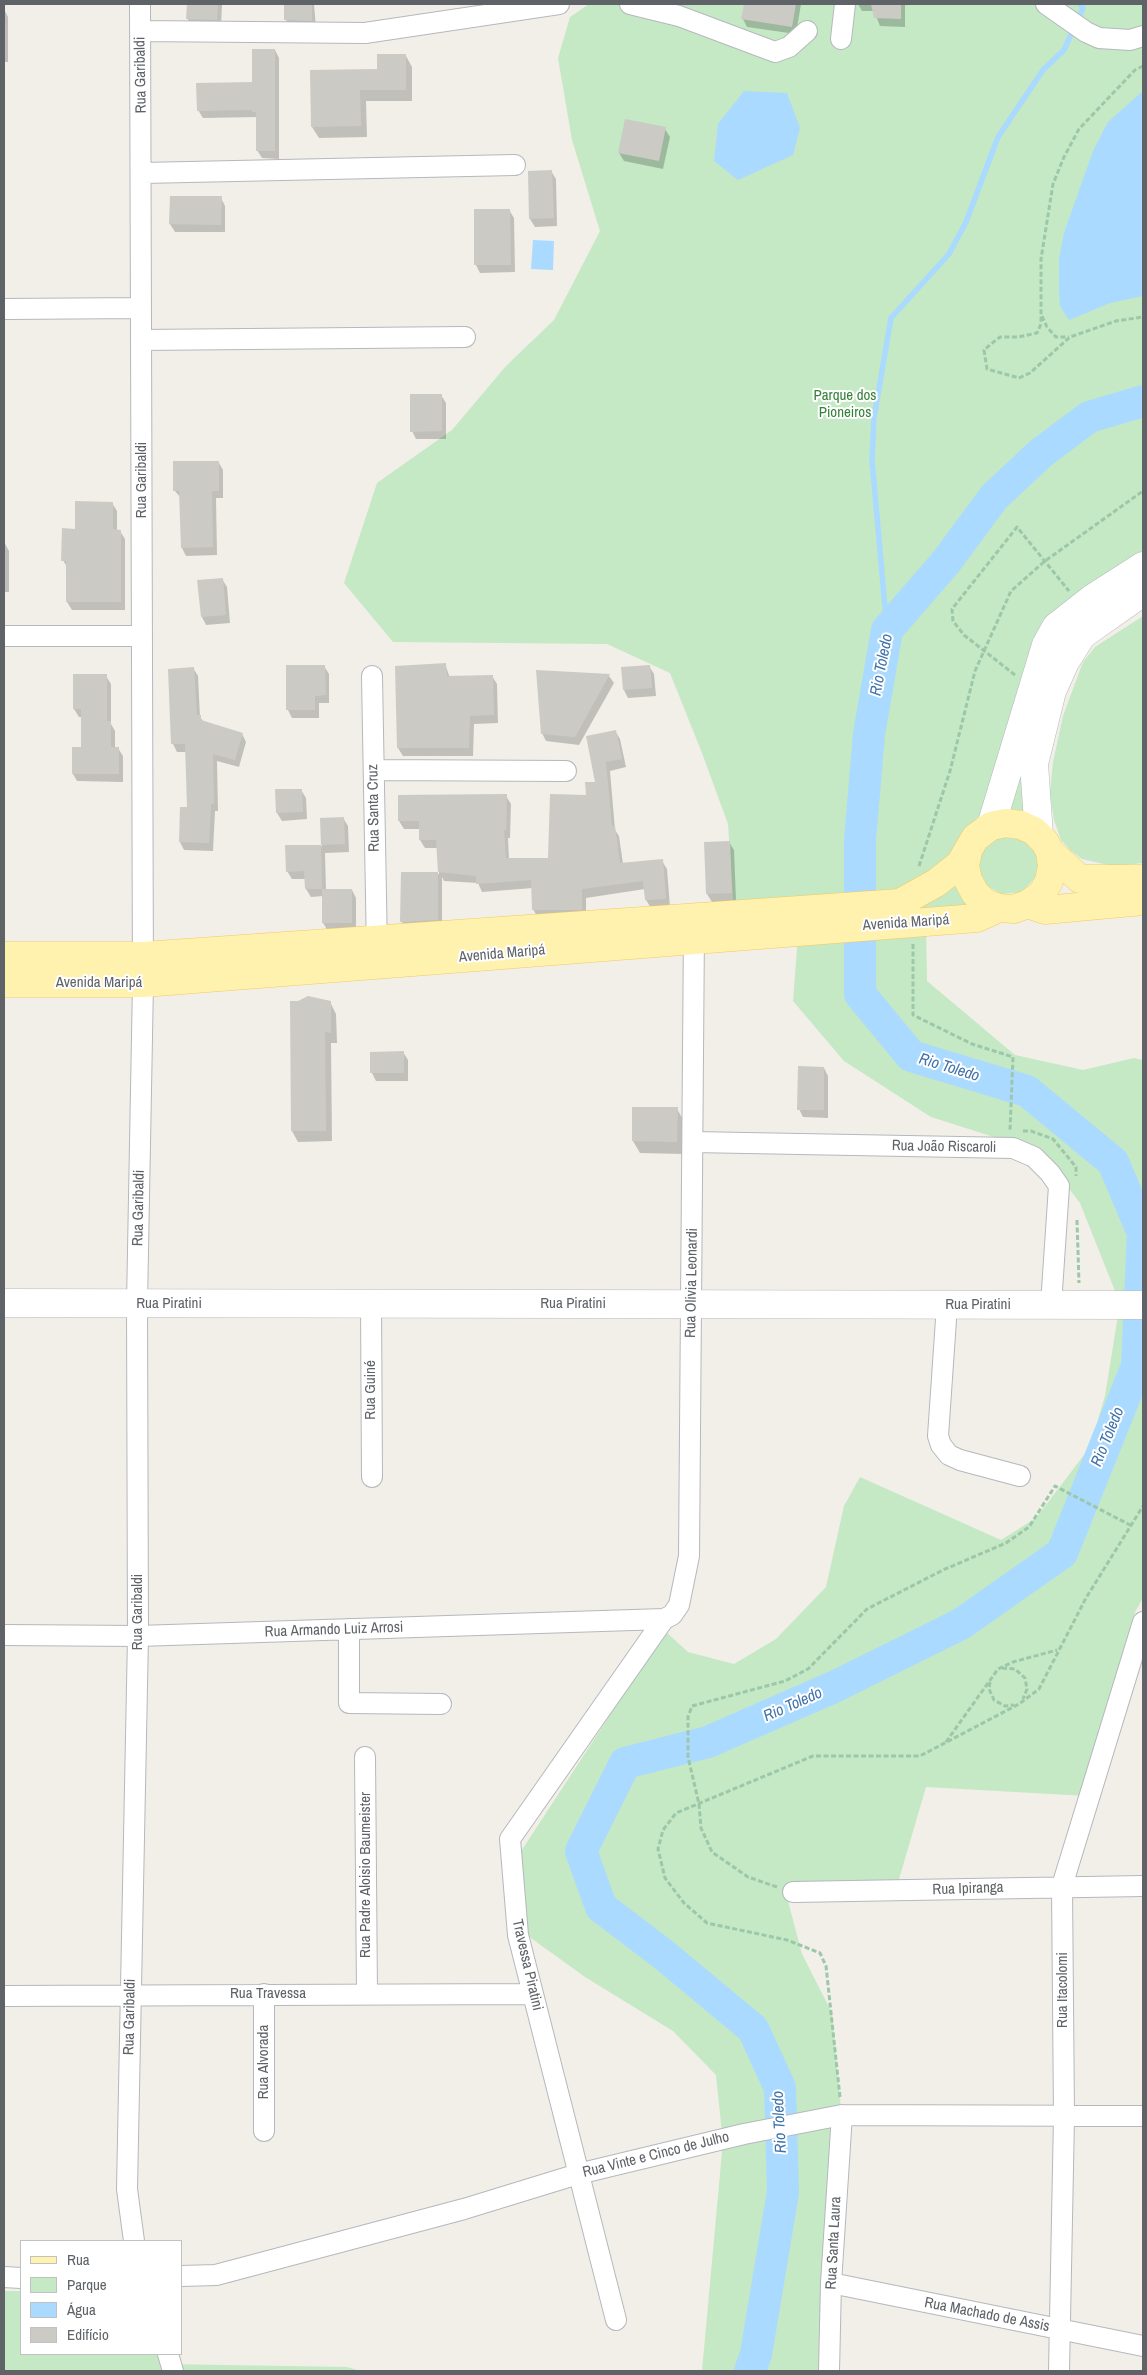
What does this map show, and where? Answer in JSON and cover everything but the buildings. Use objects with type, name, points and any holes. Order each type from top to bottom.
[{"type":"main road","points":[[1044,844],[1052,866],[1049,881],[1042,894],[1028,904],[1014,909],[999,908],[980,898],[968,880],[965,866],[968,851],[976,838],[991,826],[1006,823],[1021,824],[1044,844],[1080,879],[1143,879]]},
{"type":"main road","name":"Avenida Maripá","points":[[906,911],[960,864],[968,851]]},
{"type":"main road","points":[[1028,904],[1045,910],[1143,901]]},
{"type":"main road","name":"Avenida Maripá","points":[[4,956],[377,952],[694,929],[906,911],[977,918],[999,908]]},
{"type":"main road","name":"Avenida Maripá","points":[[4,983],[143,983],[377,952]]},
{"type":"street","name":"Rua Garibaldi","points":[[134,2240],[127,2189],[138,1636],[137,1304],[143,983],[140,4]]},
{"type":"street","points":[[140,31],[365,33],[559,4]]},
{"type":"street","points":[[630,4],[679,16],[775,52],[789,47],[807,31]]},
{"type":"street","points":[[841,39],[845,4]]},
{"type":"street","points":[[1046,4],[1086,32],[1099,38],[1112,40],[1143,36]]},
{"type":"street","points":[[142,173],[515,165]]},
{"type":"street","points":[[4,310],[141,308]]},
{"type":"street","points":[[141,340],[465,337]]},
{"type":"street","points":[[991,826],[1046,645],[1056,627],[1143,566]]},
{"type":"street","points":[[1044,844],[1034,764],[1052,691],[1065,662],[1082,635],[1143,592]]},
{"type":"street","points":[[4,636],[142,636]]},
{"type":"street","name":"Rua Santa Cruz","points":[[372,676],[377,952]]},
{"type":"street","points":[[374,770],[566,771]]},
{"type":"street","name":"Rua Olivia Leonardi","points":[[664,1619],[672,1615],[679,1605],[689,1556],[694,929]]},
{"type":"street","name":"Rua João Riscaroli","points":[[693,1142],[1013,1148],[1034,1157],[1050,1173],[1059,1186],[1052,1290],[1054,1305]]},
{"type":"street","name":"Rua Guiné","points":[[371,1303],[372,1477]]},
{"type":"street","name":"Rua Piratini","points":[[4,1304],[1143,1305]]},
{"type":"street","points":[[947,1305],[938,1436],[941,1446],[949,1455],[960,1460],[1020,1476]]},
{"type":"street","name":"Rua Armando Luiz Arrosi","points":[[4,1634],[138,1636],[664,1619]]},
{"type":"street","name":"Travessa Piratini","points":[[616,2320],[518,1935],[510,1839],[664,1619]]},
{"type":"street","name":"Rua Itacolomi","points":[[1059,2371],[1064,2117],[1062,1886],[1143,1622]]},
{"type":"street","points":[[348,1629],[348,1703],[441,1704]]},
{"type":"street","name":"Rua Padre Aloisio Baumeister","points":[[365,1757],[367,1994]]},
{"type":"street","name":"Rua Ipiranga","points":[[793,1892],[1143,1886]]},
{"type":"street","name":"Rua Alvorada","points":[[264,1994],[264,2131]]},
{"type":"street","name":"Rua Travessa","points":[[4,1996],[533,1994]]},
{"type":"street","name":"Rua Vinte e Cinco de Julho","points":[[182,2276],[216,2275],[464,2209],[578,2174],[809,2120],[842,2115],[1143,2116]]},
{"type":"street","name":"Rua Santa Laura","points":[[829,2371],[831,2283],[842,2115]]},
{"type":"street","points":[[4,2278],[20,2278]]},
{"type":"street","name":"Rua Machado de Assis","points":[[831,2283],[1143,2346]]},
{"type":"street","points":[[168,2355],[173,2371]]},
{"type":"path","points":[[1070,337],[1030,373],[1019,378],[987,369],[984,360],[984,350],[1000,337],[1018,337],[1037,333],[1042,324],[1042,259],[1053,184],[1064,157],[1079,129],[1135,70],[1143,66]]},
{"type":"path","points":[[1042,315],[1047,327],[1056,337],[1070,337],[1116,321],[1143,317]]},
{"type":"path","points":[[1009,1130],[1013,1057],[972,1044],[913,1015],[906,911],[950,771],[976,671],[983,650],[1011,591],[1044,561],[1143,491]]},
{"type":"path","points":[[1032,688],[964,636],[953,621],[952,609],[1017,527],[1082,607]]},
{"type":"path","points":[[793,1892],[748,1877],[712,1852],[700,1828],[699,1804],[688,1757],[688,1717],[692,1706],[784,1681],[808,1668],[867,1609],[943,1570],[1006,1543],[1029,1527],[1055,1486],[1132,1526]]},
{"type":"path","points":[[842,2115],[826,1966],[820,1953],[787,1940],[707,1924],[684,1903],[665,1878],[658,1849],[663,1830],[676,1813],[812,1756],[920,1756],[1022,1702],[1039,1688],[1086,1598],[1143,1506]]},
{"type":"path","points":[[946,1742],[992,1677],[1002,1668],[1058,1649]]},
{"type":"path","points":[[1002,1668],[1015,1669],[1025,1678],[1027,1690],[1022,1702]]},
{"type":"path","points":[[992,1677],[989,1689],[994,1700],[1005,1706],[1018,1704]]},
{"type":"green space","name":"Parque dos Pioneiros","points":[[589,4],[1143,4],[1143,556],[987,804],[957,847],[900,903],[734,916],[728,824],[670,673],[607,644],[393,642],[344,583],[377,483],[452,430],[506,366],[554,320],[600,231],[572,140],[558,58],[570,17]]},
{"type":"green space","points":[[1143,616],[1143,863],[1113,866],[1082,859],[1061,840],[1054,820],[1050,793],[1053,762],[1063,716],[1083,662],[1095,647]]},
{"type":"green space","points":[[1022,760],[1030,818],[1008,811]]},
{"type":"green space","points":[[1019,832],[1040,856],[1037,876],[1022,892],[1002,894],[983,884],[978,875],[977,854],[989,837]]},
{"type":"green space","points":[[952,882],[980,904],[903,916]]},
{"type":"green space","points":[[926,926],[927,981],[1015,1055],[1083,1070],[1134,1058],[1143,1060],[1143,1301],[1119,1301],[1080,1203],[1064,1182],[1016,1144],[931,1117],[844,1061],[793,1001],[798,936]]},
{"type":"green space","points":[[1119,1309],[1143,1309],[1143,1598],[1135,1612],[1087,1796],[926,1787],[897,1886],[784,1886],[802,1954],[832,2013],[841,2109],[722,2133],[716,2075],[673,2031],[585,1977],[524,1933],[514,1862],[665,1631],[688,1652],[734,1664],[776,1639],[826,1587],[844,1506],[860,1477],[1001,1540],[1036,1518],[1090,1447],[1105,1396]]},
{"type":"green space","points":[[839,2121],[824,2371],[702,2371],[723,2141]]},
{"type":"green space","points":[[4,2291],[20,2291],[20,2355],[158,2355],[162,2364],[347,2367],[361,2371],[4,2371]]},
{"type":"water","points":[[744,91],[787,93],[800,128],[793,155],[738,180],[714,161],[718,124]]},
{"type":"water","points":[[1143,91],[1143,296],[1110,303],[1069,320],[1060,306],[1059,291],[1059,259],[1064,233],[1093,151],[1108,122]]},
{"type":"water","points":[[533,240],[554,241],[553,270],[531,269]]},
{"type":"waterway","points":[[887,630],[872,460],[874,418],[891,318],[949,254],[966,222],[998,137],[1043,70],[1064,50],[1083,8],[1080,4]]},
{"type":"waterway","name":"Rio Toledo","points":[[750,2371],[756,2354],[783,2192],[780,2088],[753,2029],[664,1955],[601,1907],[581,1851],[625,1763],[708,1742],[836,1686],[961,1624],[1062,1553],[1137,1366],[1143,1233],[1113,1162],[1027,1091],[911,1056],[860,994],[860,840],[869,734],[887,630],[946,562],[994,497],[1041,453],[1089,417],[1143,401]]}]
